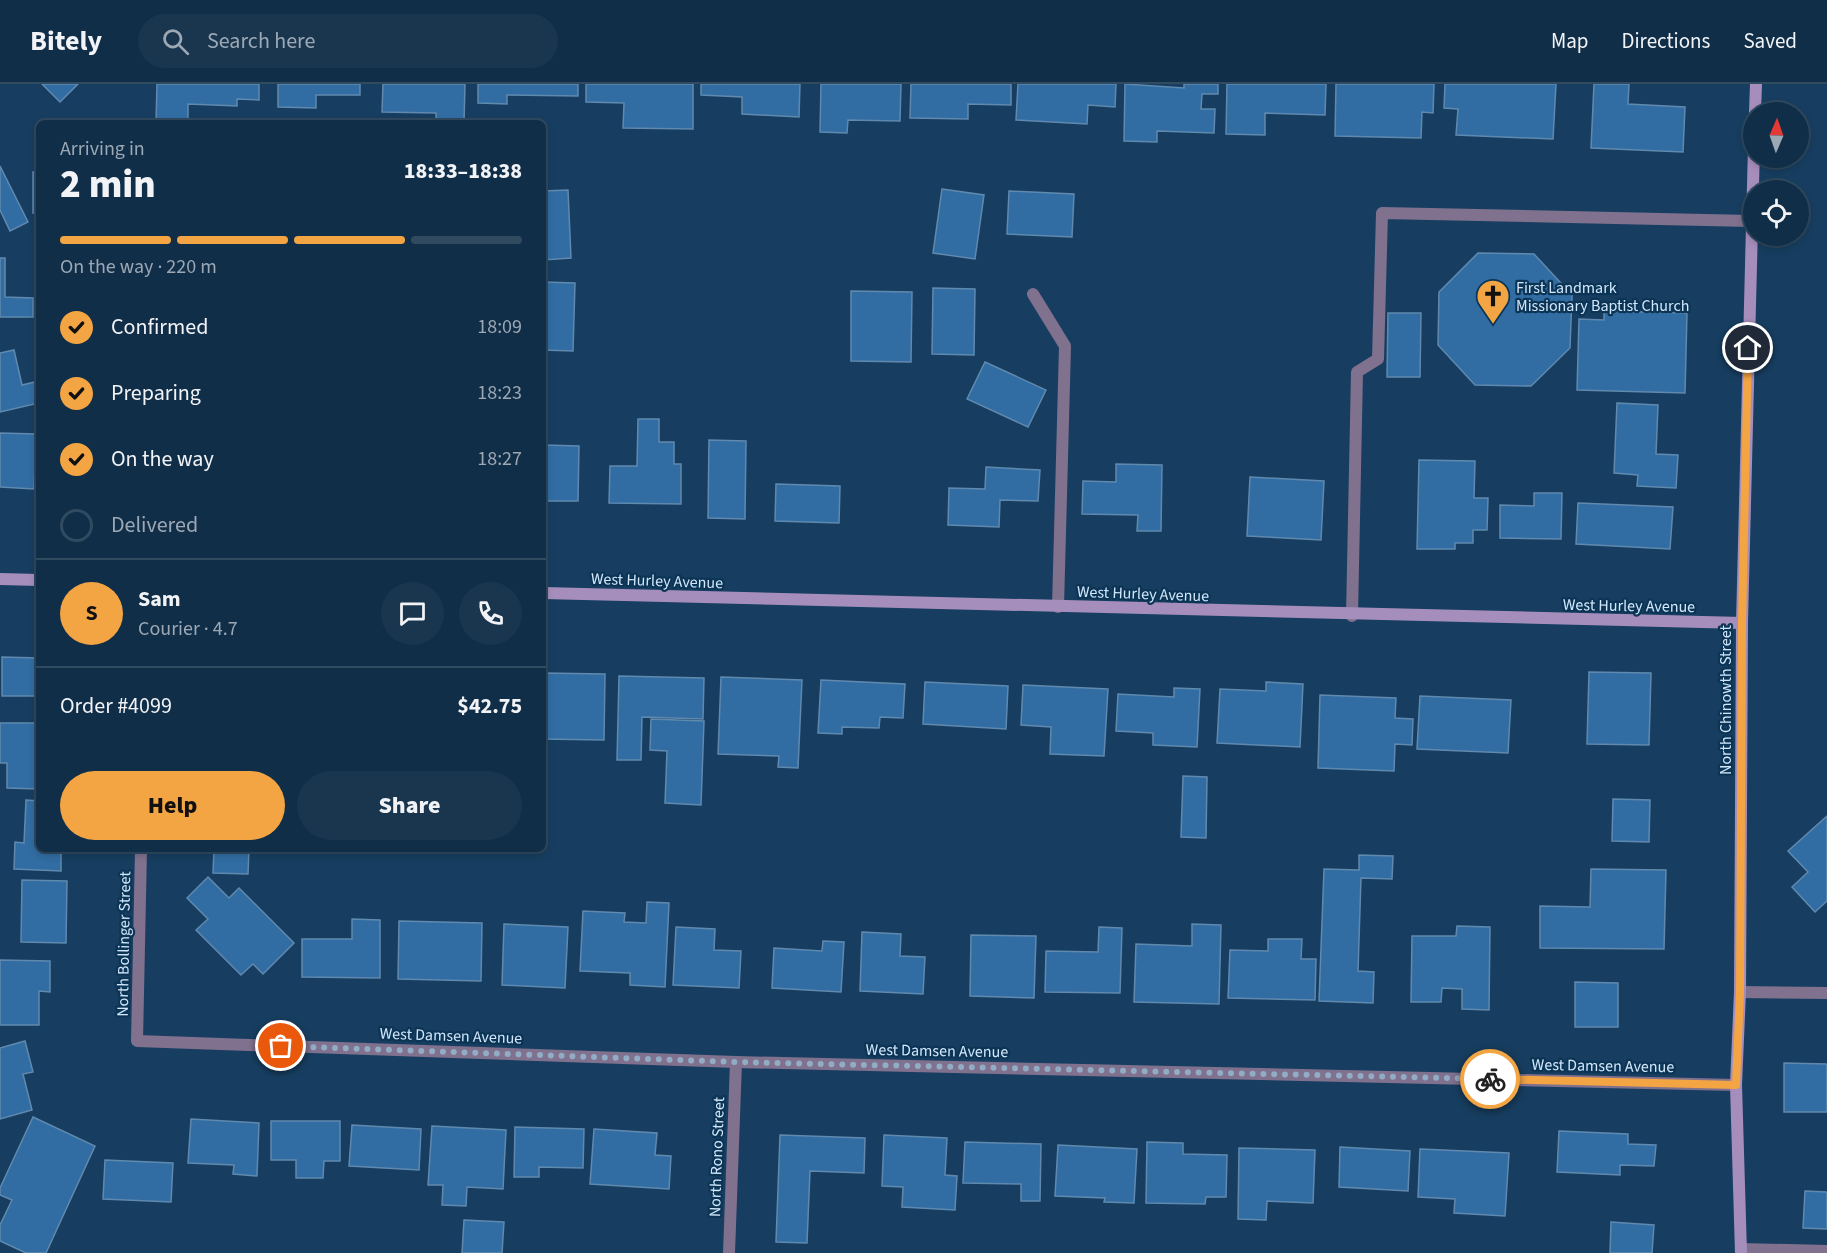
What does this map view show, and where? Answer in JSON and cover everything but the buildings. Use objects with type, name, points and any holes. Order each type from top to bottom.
[{"type":"street","points":[[1755,102],[1756,84]]},
{"type":"street","points":[[1352,616],[1357,372],[1378,359],[1382,213],[1743,221]]},
{"type":"street","name":"North Chinowth Street","points":[[1741,1251],[1736,1085],[1740,992],[1742,623],[1750,246]]},
{"type":"street","points":[[1033,294],[1065,346],[1058,607]]},
{"type":"street","points":[[0,579],[36,580]]},
{"type":"street","name":"West Hurley Avenue","points":[[546,593],[1352,616],[1742,623]]},
{"type":"street","name":"North Bollinger Street","points":[[137,1041],[141,852]]},
{"type":"street","points":[[1740,992],[1827,993]]},
{"type":"street","name":"West Damsen Avenue","points":[[137,1041],[736,1062],[1736,1085]]},
{"type":"street","name":"North Rono Street","points":[[729,1253],[736,1062]]},
{"type":"street","points":[[1741,1251],[1827,1251]]},
{"type":"way so far","points":[[281,1046],[736,1062],[1490,1079]]},
{"type":"place","name":"First Landmark Missionary Baptist Church","points":[[1493,325]]},
{"type":"route","points":[[1490,1079],[1736,1085],[1740,992],[1742,623],[1748,348]]}]
